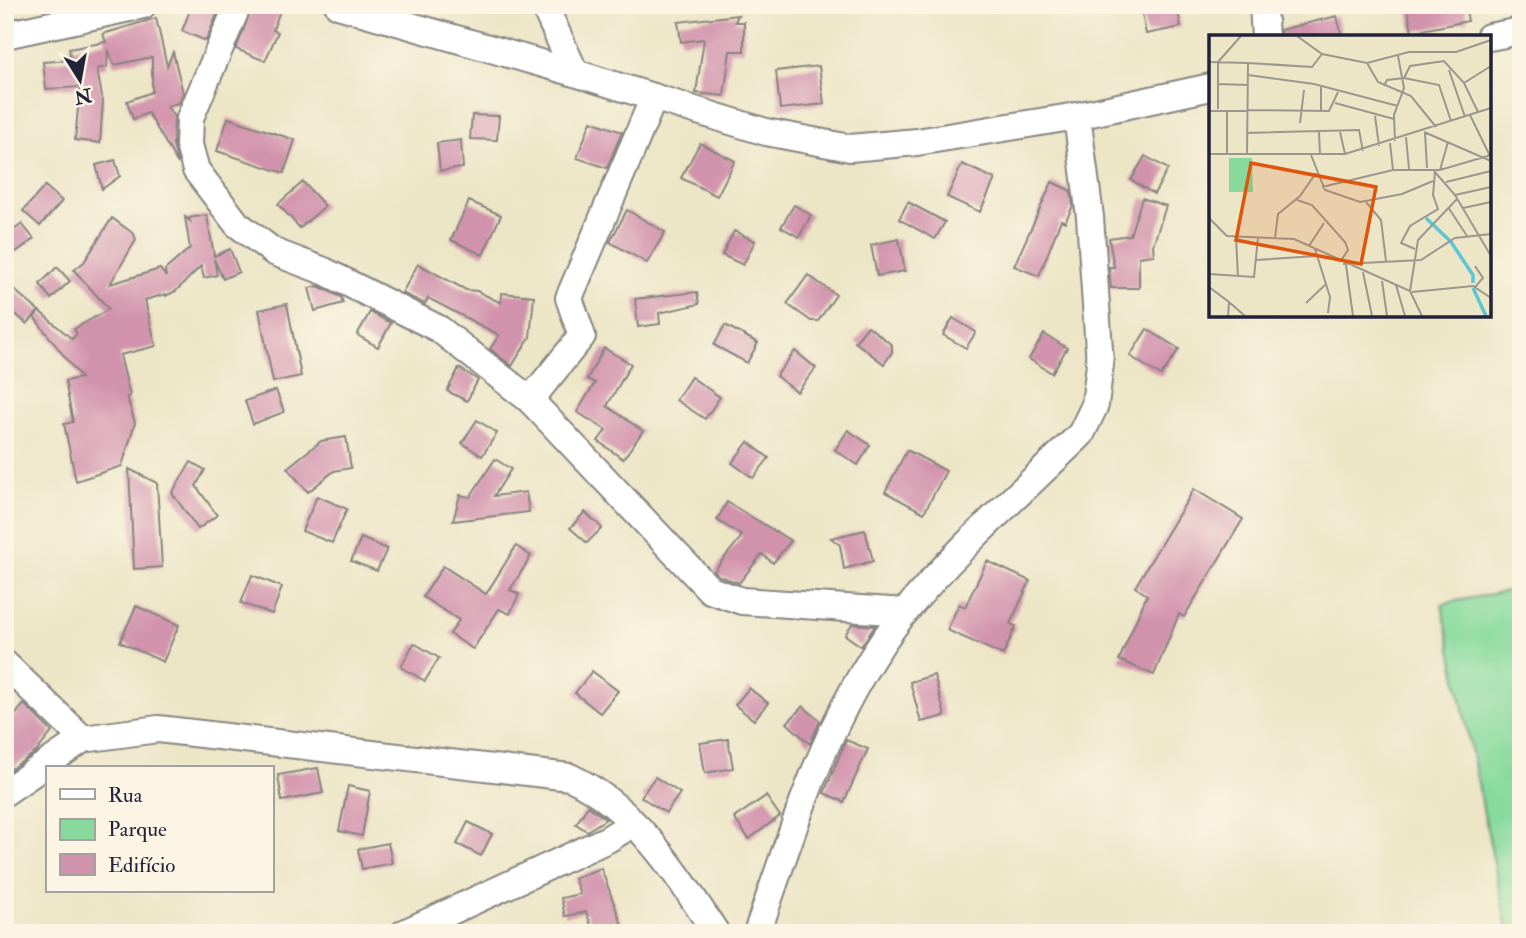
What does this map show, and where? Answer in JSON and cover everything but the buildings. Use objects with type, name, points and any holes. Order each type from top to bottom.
[{"type":"street","points":[[5,36],[143,5]]},
{"type":"street","points":[[238,5],[190,118],[189,145],[196,170],[237,224],[274,253],[324,271],[439,328],[530,400],[710,590],[742,601],[905,612]]},
{"type":"street","points":[[338,5],[575,73],[766,132],[850,148],[917,142],[1077,116],[1209,87]]},
{"type":"street","points":[[544,5],[575,73]]},
{"type":"street","points":[[1263,5],[1265,35]]},
{"type":"street","points":[[1491,37],[1521,31]]},
{"type":"street","points":[[530,400],[582,336],[569,298],[654,97]]},
{"type":"street","points":[[757,933],[824,745],[870,663],[905,612],[1081,435],[1095,405],[1100,365],[1090,217],[1077,116]]},
{"type":"street","points":[[5,664],[83,738]]},
{"type":"street","points":[[5,792],[83,738],[158,729],[570,776],[592,787],[665,855],[716,933]]},
{"type":"street","points":[[404,933],[608,839],[632,824]]},
{"type":"green space","points":[[1521,588],[1521,933],[1508,933],[1442,604]]}]
